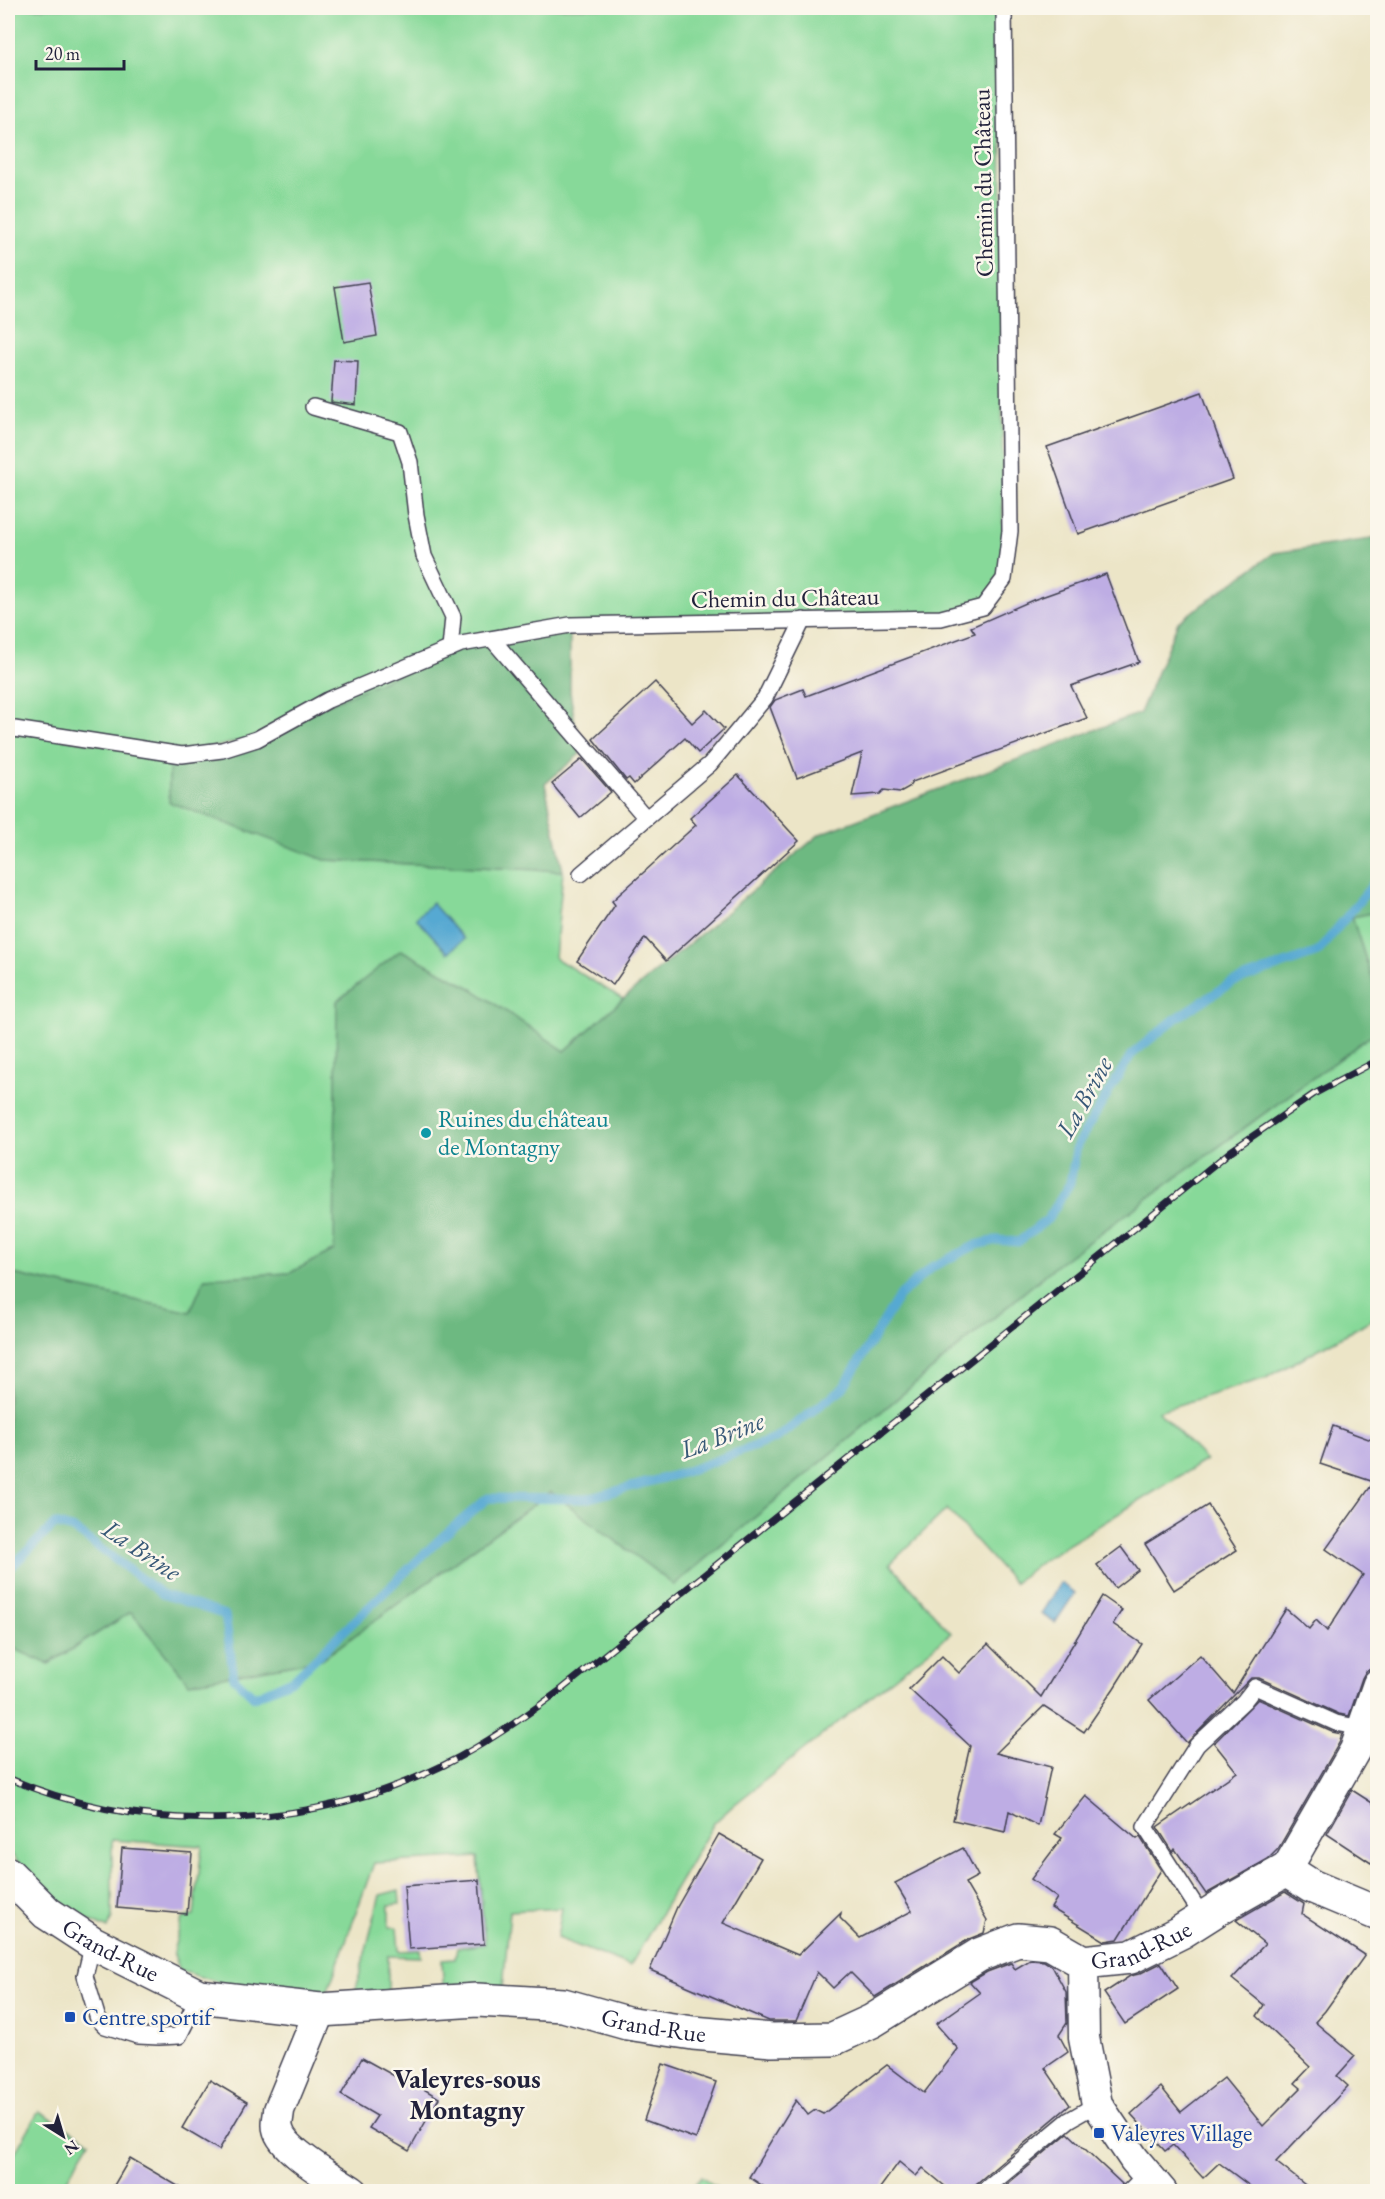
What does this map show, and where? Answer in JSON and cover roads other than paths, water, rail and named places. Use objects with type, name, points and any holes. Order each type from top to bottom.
[{"type":"street","points":[[1377,1684],[1355,1750],[1286,1870],[1311,1886],[1377,1914]]},
{"type":"street","name":"Grand-Rue","points":[[8,1874],[47,1913],[93,1943],[199,1996],[320,2010],[488,2001],[563,2005],[627,2023],[693,2033],[772,2040],[833,2039],[872,2021],[978,1955],[1018,1940],[1050,1943],[1083,1962],[1131,1957],[1181,1932],[1286,1870]]},
{"type":"street","points":[[1083,1962],[1084,2038],[1097,2104],[1145,2186]]},
{"type":"street","points":[[320,2010],[279,2110],[277,2128],[282,2139],[293,2150],[353,2192]]},
{"type":"lane","name":"Chemin du Château","points":[[8,728],[182,755],[222,750],[257,738],[328,700],[461,644],[570,625],[941,618],[983,607],[1004,579],[1010,531],[1004,8]]},
{"type":"lane","points":[[313,407],[400,432],[410,462],[416,515],[424,556],[453,617],[450,649]]},
{"type":"lane","points":[[581,874],[710,764],[765,698],[803,620]]},
{"type":"lane","points":[[492,639],[646,818]]},
{"type":"lane","points":[[1203,1917],[1145,1827],[1197,1745],[1244,1701],[1255,1687],[1336,1723],[1362,1728]]},
{"type":"lane","points":[[93,1943],[85,1976],[98,2019],[105,2026],[138,2036],[178,2036],[199,1996]]},
{"type":"lane","points":[[982,2192],[1069,2120],[1097,2104]]},
{"type":"water","points":[[432,903],[464,939],[448,953],[416,918]]},
{"type":"water","points":[[1060,1583],[1075,1593],[1055,1623],[1041,1614]]},
{"type":"waterway","name":"La Brine","points":[[8,1570],[55,1524],[75,1530],[162,1594],[225,1615],[234,1678],[254,1697],[294,1679],[442,1537],[488,1498],[586,1499],[682,1473],[777,1438],[843,1388],[899,1296],[932,1267],[976,1245],[997,1240],[1018,1242],[1048,1219],[1070,1183],[1077,1145],[1131,1055],[1175,1019],[1231,983],[1318,952],[1378,878]]},
{"type":"railway","points":[[8,1778],[61,1797],[115,1810],[171,1817],[227,1818],[283,1814],[338,1803],[392,1787],[460,1757],[504,1730],[562,1689],[1231,1151],[1314,1094],[1378,1060]]},
{"type":"place","name":"Ruines du château de Montagny","points":[[426,1133]]},
{"type":"place","name":"Centre sportif","points":[[70,2017]]},
{"type":"place","name":"Valeyres Village","points":[[1099,2133]]},
{"type":"district","name":"Valeyres-sous Montagny","points":[[467,2094]]}]
